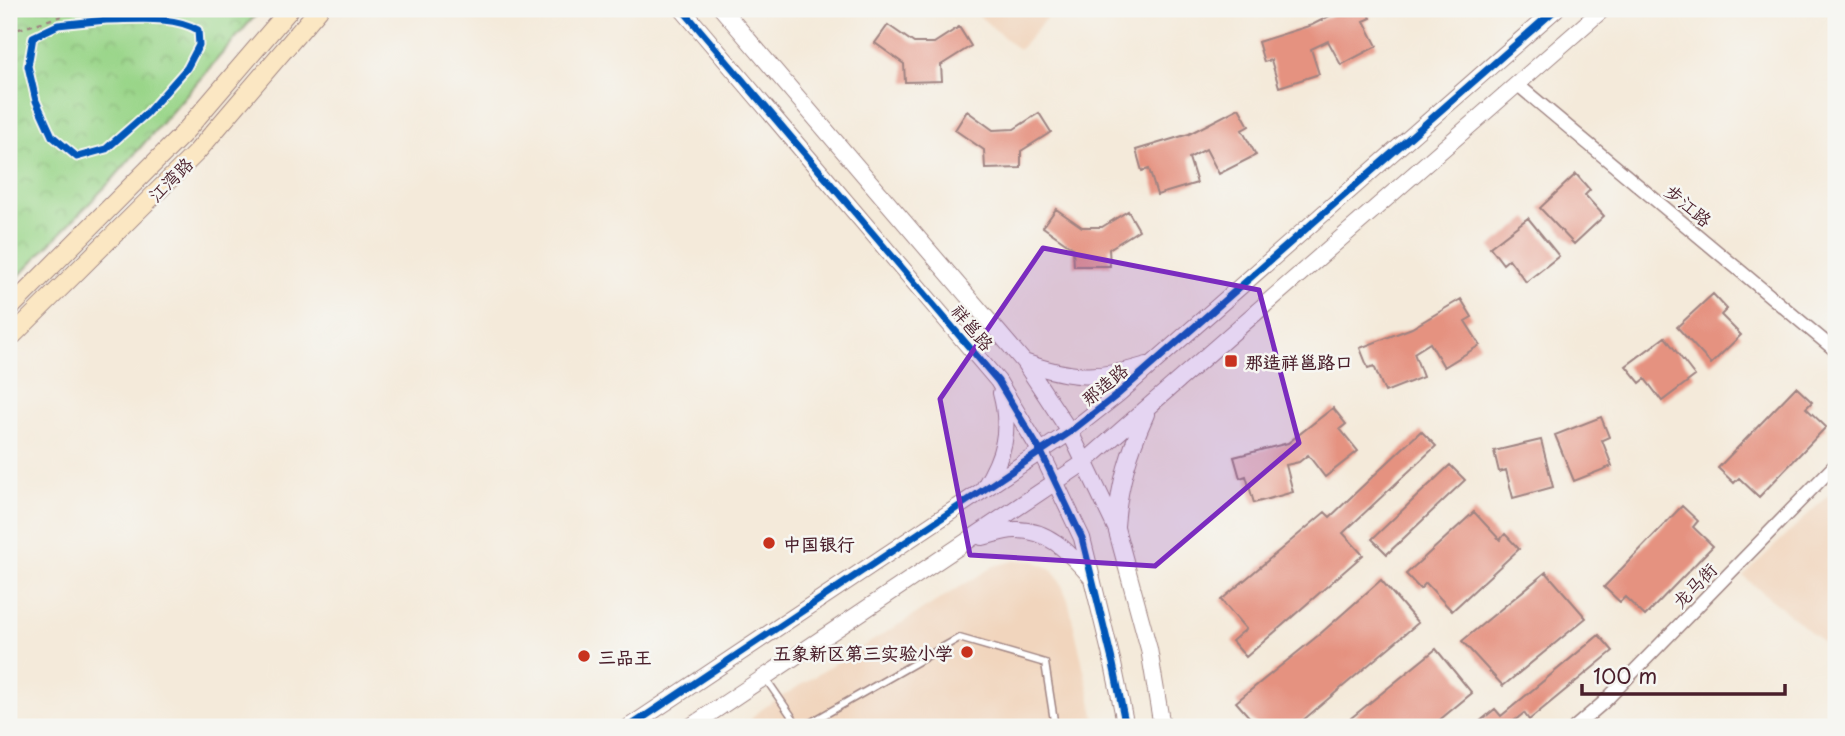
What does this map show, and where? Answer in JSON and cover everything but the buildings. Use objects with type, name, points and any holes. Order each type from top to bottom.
[{"type":"main road","name":"江湾路","points":[[9,309],[182,135],[290,9]]},
{"type":"main road","name":"江湾路","points":[[9,339],[196,153],[319,9]]},
{"type":"street","name":"祥邕路","points":[[682,9],[998,381],[1041,452],[1082,538],[1126,727]]},
{"type":"street","name":"祥邕路","points":[[722,9],[1024,362],[1070,432],[1116,528],[1149,649],[1162,727]]},
{"type":"street","name":"那造路","points":[[629,727],[1070,432],[1153,363],[1556,9]]},
{"type":"street","points":[[690,727],[1085,462],[1603,9]]},
{"type":"street","name":"步江路","points":[[1518,85],[1836,351]]},
{"type":"street","points":[[1024,362],[1051,371],[1085,377],[1119,373],[1153,363]]},
{"type":"street","points":[[981,492],[998,466],[1005,439],[1006,411],[998,381]]},
{"type":"street","points":[[1116,528],[1119,492],[1130,449],[1148,409]]},
{"type":"street","name":"龙马街","points":[[1575,727],[1604,703],[1836,464]]},
{"type":"street","points":[[971,540],[1014,530],[1042,534],[1069,553],[1093,580]]},
{"type":"lane","points":[[765,678],[801,727],[958,638],[1045,663],[1055,727]]},
{"type":"path","points":[[9,32],[100,9]]},
{"type":"path","points":[[146,9],[148,20],[163,21]]},
{"type":"path","points":[[50,29],[70,24]]},
{"type":"highlighted area","points":[[1043,248],[1259,290],[1299,443],[1155,566],[970,555],[940,399]]},
{"type":"shaded area","points":[[971,9],[1054,9],[1019,50]]},
{"type":"shaded area","points":[[1836,488],[1836,653],[1743,576]]},
{"type":"shaded area","name":"五象新区第三实验小学","points":[[1017,560],[1034,561],[1050,568],[1060,581],[1068,600],[1097,727],[747,727],[753,716],[768,705],[994,566]]},
{"type":"green space","points":[[9,9],[261,9],[112,180],[9,286]]},
{"type":"cycle path","points":[[682,9],[998,381],[1041,452],[1082,538],[1126,727]]},
{"type":"cycle path","points":[[629,727],[1070,432],[1117,395],[1556,9]]},
{"type":"cycle path","points":[[154,19],[177,22],[198,30],[199,45],[187,68],[147,113],[106,149],[77,157],[52,136],[36,101],[28,66],[33,37],[58,25],[106,20],[154,19]]},
{"type":"place","name":"那造祥邕路口","points":[[1231,361]]},
{"type":"place","name":"中国银行","points":[[769,543]]},
{"type":"place","name":"五象新区第三实验小学","points":[[967,652]]},
{"type":"place","name":"三品王","points":[[584,656]]}]
